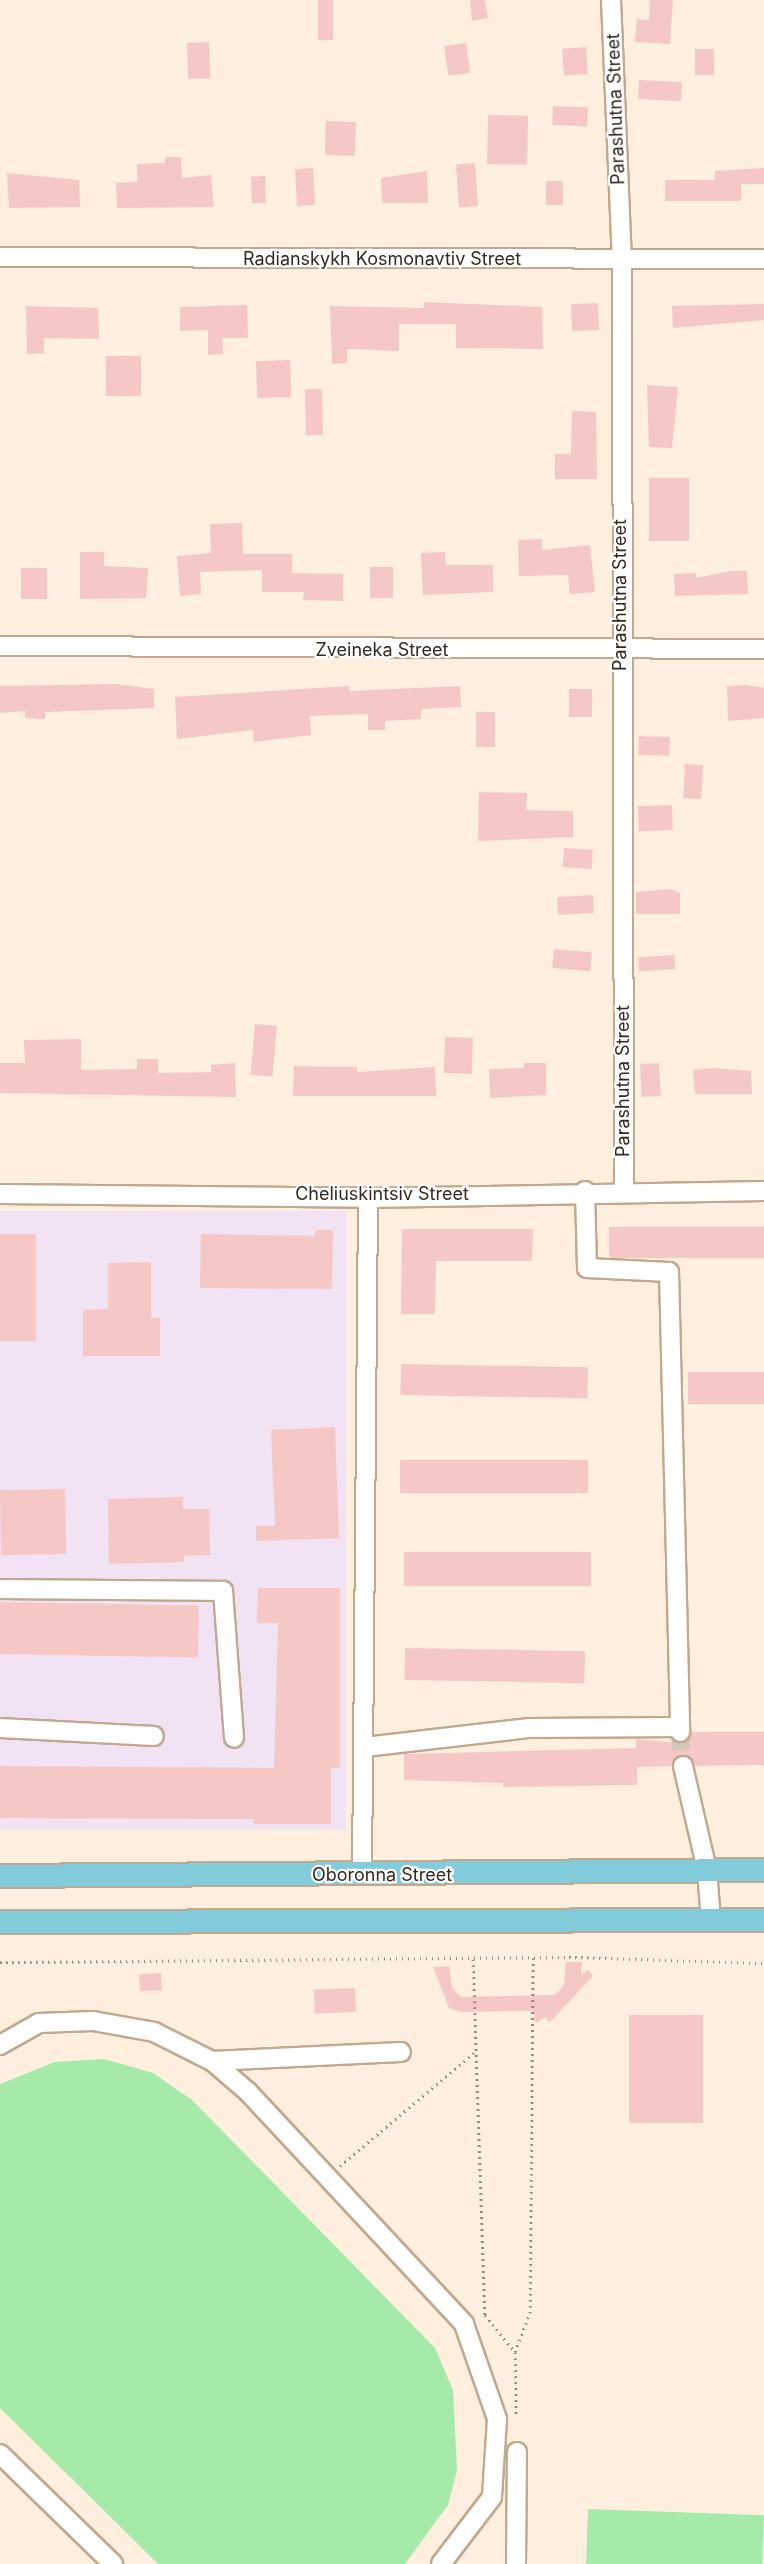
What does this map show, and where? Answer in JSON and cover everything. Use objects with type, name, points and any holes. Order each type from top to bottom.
[{"type":"main road","name":"Oboronna Street","points":[[0,1876],[362,1875],[764,1870]]},
{"type":"main road","points":[[0,1922],[711,1922],[764,1920]]},
{"type":"street","name":"Parashutna Street","points":[[611,0],[621,260],[620,651],[624,1191]]},
{"type":"street","name":"Radianskykh Kosmonavtiv Street","points":[[0,257],[764,260]]},
{"type":"street","name":"Zveineka Street","points":[[0,646],[620,651],[764,649]]},
{"type":"street","name":"Cheliuskintsiv Street","points":[[0,1194],[368,1198],[585,1191],[764,1191]]},
{"type":"street","points":[[366,1748],[530,1728],[680,1729],[669,1272],[587,1268],[585,1191]]},
{"type":"street","points":[[362,1875],[366,1748],[368,1198]]},
{"type":"street","points":[[0,1589],[223,1591],[234,1738]]},
{"type":"street","points":[[0,1728],[154,1736]]},
{"type":"street","points":[[683,1766],[707,1870],[711,1922]]},
{"type":"street","points":[[0,2045],[39,2023],[93,2021],[154,2032],[212,2061],[328,2175],[465,2324],[497,2420],[492,2497],[441,2564]]},
{"type":"street","points":[[212,2061],[401,2052]]},
{"type":"street","points":[[516,2564],[517,2452]]},
{"type":"street","points":[[0,2454],[113,2564]]},
{"type":"path","points":[[517,2452],[515,2352],[530,2313],[533,1958]]},
{"type":"path","points":[[0,1962],[533,1958],[764,1963]]},
{"type":"path","points":[[473,1959],[485,2315],[515,2352]]},
{"type":"path","points":[[328,2175],[476,2051]]},
{"type":"shaded area","points":[[0,1211],[346,1211],[346,1830],[0,1830]]},
{"type":"green space","points":[[104,2059],[153,2073],[192,2100],[435,2348],[453,2390],[457,2470],[448,2505],[405,2564],[158,2564],[0,2408],[0,2084],[55,2062]]},
{"type":"green space","points":[[588,2509],[764,2515],[762,2564],[586,2564]]},
{"type":"building","points":[[318,0],[333,0],[333,40],[318,40]]},
{"type":"building","points":[[470,0],[485,0],[488,18],[472,21]]},
{"type":"building","points":[[650,0],[673,0],[670,44],[635,42],[637,19],[649,20]]},
{"type":"building","points":[[209,42],[210,78],[188,79],[187,43]]},
{"type":"building","points":[[466,43],[470,73],[448,76],[444,46]]},
{"type":"building","points":[[586,47],[588,74],[564,76],[562,49]]},
{"type":"building","points":[[695,49],[714,49],[714,75],[695,75]]},
{"type":"building","points":[[639,80],[682,82],[681,101],[638,99]]},
{"type":"building","points":[[553,106],[588,107],[587,126],[552,125]]},
{"type":"building","points":[[488,115],[528,116],[527,165],[487,164]]},
{"type":"building","points":[[326,121],[356,122],[355,156],[325,155]]},
{"type":"building","points":[[165,157],[181,157],[182,178],[211,175],[214,207],[117,208],[116,183],[137,182],[137,164],[165,163]]},
{"type":"building","points":[[475,163],[478,206],[459,207],[456,164]]},
{"type":"building","points":[[313,168],[315,205],[297,206],[295,169]]},
{"type":"building","points":[[764,168],[764,184],[741,184],[741,201],[665,201],[665,180],[715,180],[715,171]]},
{"type":"building","points":[[427,171],[428,203],[382,203],[381,178]]},
{"type":"building","points":[[7,173],[79,180],[80,207],[9,208]]},
{"type":"building","points":[[251,176],[265,176],[266,203],[252,203]]},
{"type":"building","points":[[546,181],[563,181],[563,205],[546,205]]},
{"type":"building","points":[[424,302],[542,307],[543,349],[456,348],[456,324],[399,324],[399,351],[347,349],[347,363],[332,364],[330,306],[424,308]]},
{"type":"building","points":[[598,303],[599,330],[572,331],[571,304]]},
{"type":"building","points":[[764,304],[764,320],[673,328],[672,306]]},
{"type":"building","points":[[247,305],[248,338],[222,338],[223,354],[208,355],[208,330],[180,331],[180,307]]},
{"type":"building","points":[[26,306],[98,308],[99,339],[44,338],[44,353],[27,354]]},
{"type":"building","points":[[106,356],[141,356],[141,396],[106,396]]},
{"type":"building","points":[[290,360],[291,397],[257,398],[256,361]]},
{"type":"building","points":[[647,385],[678,387],[672,448],[649,447]]},
{"type":"building","points":[[305,389],[322,389],[323,435],[306,435]]},
{"type":"building","points":[[572,411],[596,412],[597,479],[555,479],[555,454],[571,454]]},
{"type":"building","points":[[649,478],[689,478],[689,541],[649,541]]},
{"type":"building","points":[[242,523],[243,554],[292,554],[292,573],[343,574],[343,601],[303,600],[304,592],[262,592],[262,570],[200,572],[201,594],[180,596],[177,556],[211,553],[210,524]]},
{"type":"building","points":[[542,539],[542,550],[590,545],[595,592],[570,594],[568,575],[519,576],[518,540]]},
{"type":"building","points":[[80,552],[104,552],[104,566],[148,568],[146,598],[80,599]]},
{"type":"building","points":[[445,552],[446,565],[493,565],[493,592],[423,595],[421,553]]},
{"type":"building","points":[[370,567],[393,567],[393,598],[370,598]]},
{"type":"building","points":[[21,568],[47,568],[47,599],[21,599]]},
{"type":"building","points":[[731,571],[747,571],[748,594],[675,596],[674,574],[696,573],[696,578]]},
{"type":"building","points":[[116,684],[154,689],[154,708],[45,712],[45,719],[25,718],[25,711],[0,713],[0,686]]},
{"type":"building","points":[[746,685],[764,688],[764,718],[728,721],[727,686]]},
{"type":"building","points":[[349,686],[349,691],[460,686],[461,707],[421,709],[421,719],[385,721],[385,730],[368,730],[368,714],[310,716],[311,735],[254,742],[253,730],[177,739],[175,697]]},
{"type":"building","points":[[569,689],[592,689],[592,717],[569,717]]},
{"type":"building","points":[[476,712],[495,712],[495,747],[476,747]]},
{"type":"building","points":[[639,736],[670,737],[669,756],[638,755]]},
{"type":"building","points":[[685,764],[703,765],[701,799],[683,798]]},
{"type":"building","points":[[479,792],[527,793],[526,810],[573,811],[573,837],[478,841]]},
{"type":"building","points":[[672,805],[673,830],[639,831],[638,806]]},
{"type":"building","points":[[564,848],[593,850],[592,869],[563,867]]},
{"type":"building","points":[[671,889],[680,893],[680,914],[636,914],[636,892]]},
{"type":"building","points":[[593,895],[594,913],[558,915],[557,897]]},
{"type":"building","points":[[554,949],[592,952],[590,971],[552,968]]},
{"type":"building","points":[[674,955],[675,969],[639,971],[638,958]]},
{"type":"building","points":[[255,1024],[277,1026],[272,1077],[251,1075]]},
{"type":"building","points":[[445,1037],[473,1038],[472,1074],[444,1073]]},
{"type":"building","points":[[81,1039],[81,1070],[137,1069],[137,1059],[158,1059],[158,1073],[211,1072],[211,1065],[235,1063],[236,1097],[0,1093],[0,1063],[25,1063],[24,1040]]},
{"type":"building","points":[[524,1063],[546,1063],[546,1095],[490,1098],[489,1069],[524,1068]]},
{"type":"building","points":[[659,1063],[661,1096],[642,1097],[640,1064]]},
{"type":"building","points":[[294,1066],[357,1067],[357,1072],[435,1067],[436,1096],[293,1096]]},
{"type":"building","points":[[713,1068],[751,1071],[752,1094],[695,1094],[693,1070]]},
{"type":"building","points":[[609,1227],[764,1227],[764,1258],[609,1258]]},
{"type":"building","points":[[402,1229],[533,1229],[532,1261],[436,1261],[435,1314],[401,1314]]},
{"type":"building","points":[[315,1230],[333,1230],[332,1289],[200,1288],[201,1234],[315,1236]]},
{"type":"building","points":[[0,1234],[36,1234],[36,1341],[0,1341]]},
{"type":"building","points":[[151,1262],[151,1318],[160,1318],[160,1356],[83,1356],[83,1310],[108,1309],[108,1263]]},
{"type":"building","points":[[401,1364],[588,1367],[587,1398],[400,1395]]},
{"type":"building","points":[[688,1372],[764,1372],[764,1404],[688,1404]]},
{"type":"building","points":[[335,1427],[339,1538],[256,1541],[256,1526],[275,1526],[271,1430]]},
{"type":"building","points":[[400,1460],[588,1460],[588,1493],[400,1493]]},
{"type":"building","points":[[65,1489],[66,1554],[1,1555],[0,1490]]},
{"type":"building","points":[[183,1497],[183,1509],[209,1509],[210,1555],[184,1556],[184,1562],[109,1564],[108,1499]]},
{"type":"building","points":[[404,1552],[591,1552],[591,1586],[404,1586]]},
{"type":"building","points":[[258,1588],[340,1588],[340,1768],[331,1768],[331,1824],[254,1824],[254,1819],[0,1818],[0,1766],[274,1768],[278,1623],[257,1623]]},
{"type":"building","points":[[0,1602],[199,1605],[198,1657],[0,1654]]},
{"type":"building","points":[[405,1648],[585,1651],[584,1683],[404,1680]]},
{"type":"building","points":[[691,1732],[764,1732],[764,1765],[695,1766],[681,1755],[672,1766],[637,1767],[637,1785],[503,1787],[503,1783],[404,1780],[404,1754],[636,1748],[636,1739],[681,1743]]},
{"type":"building","points":[[566,1962],[582,1962],[581,1975],[588,1970],[593,1976],[549,2023],[546,2017],[536,2023],[533,2011],[461,2012],[449,2008],[433,1967],[449,1966],[452,1988],[461,1997],[555,1995],[564,1985]]},
{"type":"building","points":[[161,1973],[162,1990],[140,1991],[139,1974]]},
{"type":"building","points":[[355,1988],[356,2012],[315,2013],[314,1989]]},
{"type":"building","points":[[629,2015],[703,2015],[703,2123],[629,2123]]},
{"type":"tunnel","points":[[680,1732],[683,1766]]}]
